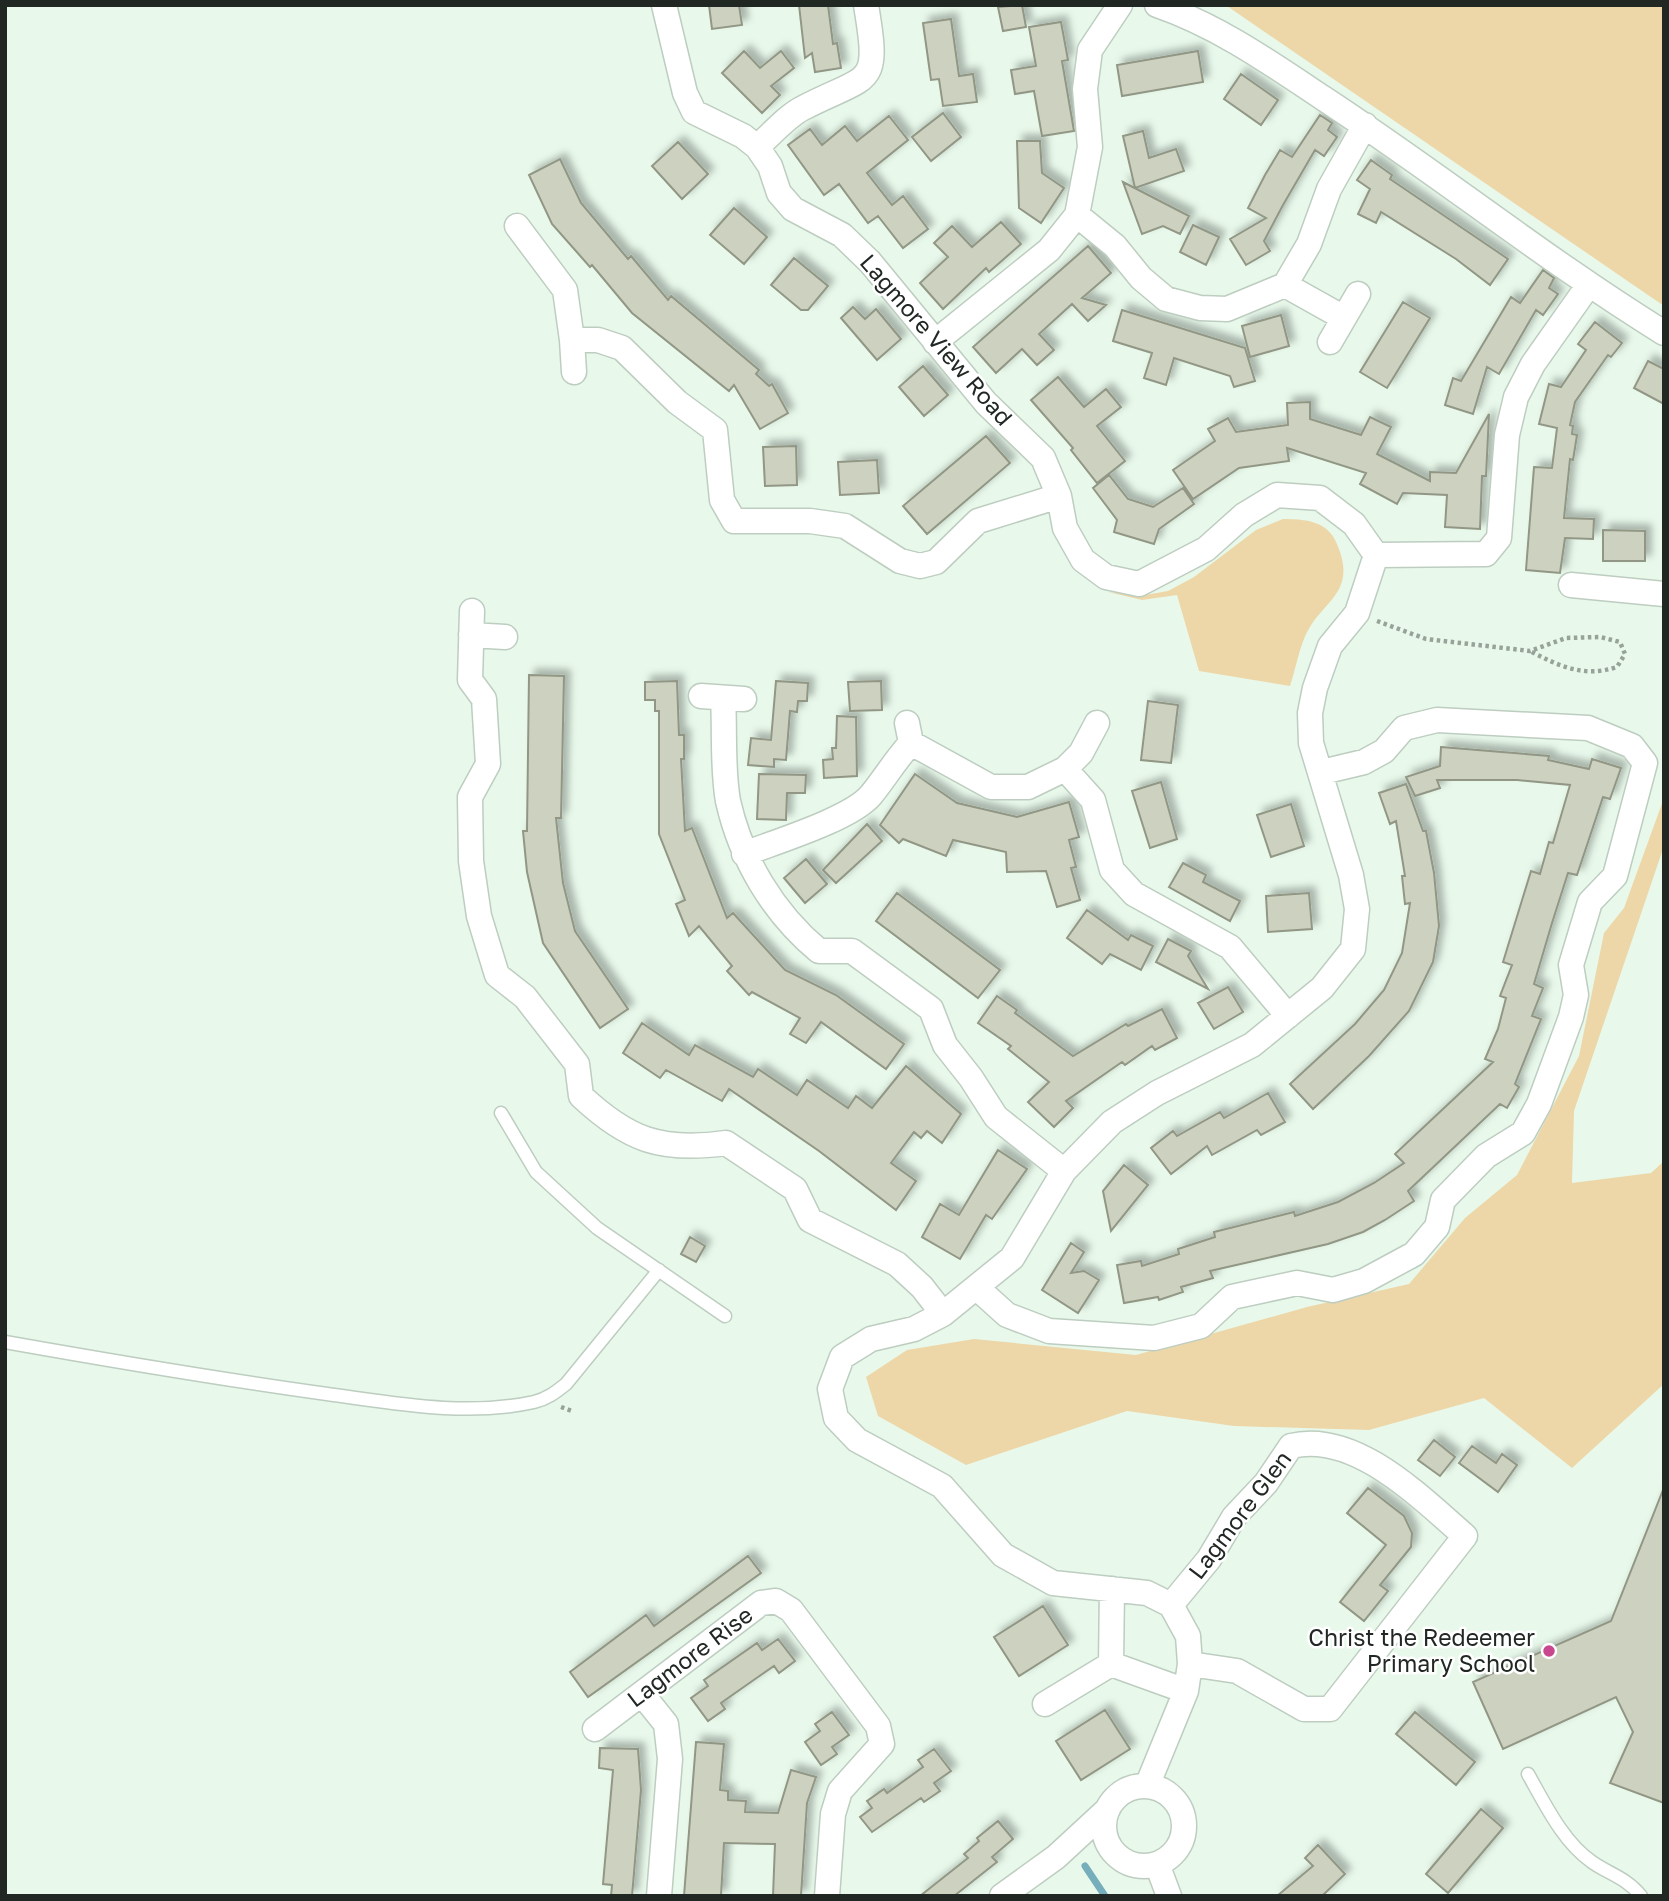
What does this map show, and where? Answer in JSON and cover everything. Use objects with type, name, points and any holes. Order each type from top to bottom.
[{"type":"street","name":"Lagmore View Road","points":[[664,5],[685,93],[694,112],[743,135],[757,147],[769,166],[779,193],[793,209],[842,235],[870,262],[986,403],[1043,458],[1059,496],[1065,528],[1083,559],[1106,577],[1139,583],[1206,549],[1244,516],[1277,495],[1320,498],[1354,524],[1376,555]]},
{"type":"street","points":[[757,147],[800,109],[854,85],[868,74],[874,55],[866,5]]},
{"type":"street","points":[[935,342],[1049,250],[1077,215],[1090,148],[1085,89],[1090,50],[1120,5]]},
{"type":"street","points":[[1157,5],[1235,40],[1476,202],[1588,286],[1664,333]]},
{"type":"street","points":[[1077,215],[1115,246],[1141,278],[1166,299],[1200,309],[1227,309],[1285,285],[1309,244],[1329,189],[1365,125]]},
{"type":"street","points":[[517,226],[565,290],[574,372]]},
{"type":"street","points":[[1285,285],[1344,318]]},
{"type":"street","points":[[1147,1786],[1186,1691],[1190,1664],[1188,1636],[1171,1605],[1147,1593],[1053,1583],[1003,1555],[942,1486],[857,1440],[836,1418],[830,1388],[842,1357],[871,1339],[914,1329],[943,1314],[1012,1258],[1064,1171],[1112,1122],[1157,1093],[1251,1045],[1322,988],[1353,949],[1357,909],[1352,875],[1311,743],[1310,713],[1315,688],[1330,646],[1357,613],[1376,555],[1486,554],[1499,538],[1507,435],[1516,397],[1533,363],[1588,286]]},
{"type":"street","points":[[1330,342],[1358,294]]},
{"type":"street","points":[[572,340],[598,340],[622,348],[677,402],[715,430],[722,500],[734,521],[810,521],[845,526],[900,561],[920,566],[936,562],[978,521],[1059,496]]},
{"type":"street","points":[[1571,585],[1664,594]]},
{"type":"street","points":[[472,611],[470,680],[484,699],[488,764],[470,797],[471,860],[479,916],[497,975],[526,997],[577,1064],[581,1097],[609,1123],[649,1142],[692,1148],[726,1143],[795,1189],[810,1220],[897,1264],[922,1287],[943,1314]]},
{"type":"street","points":[[471,635],[505,637]]},
{"type":"street","points":[[723,698],[728,799],[744,854],[775,906],[798,934],[818,951],[852,951],[931,1009],[944,1045],[971,1077],[996,1117],[1064,1171]]},
{"type":"street","points":[[976,1288],[1007,1315],[1049,1331],[1154,1338],[1201,1326],[1232,1297],[1297,1283],[1333,1290],[1364,1281],[1414,1254],[1437,1227],[1443,1200],[1486,1156],[1522,1133],[1539,1104],[1571,1017],[1576,995],[1571,965],[1590,902],[1615,876],[1645,763],[1632,746],[1588,728],[1437,720],[1405,728],[1384,751],[1364,762],[1322,772]]},
{"type":"street","points":[[744,854],[824,824],[870,797],[909,733],[991,787],[1028,787],[1065,769],[1081,753],[1097,723]]},
{"type":"street","points":[[1065,769],[1093,800],[1112,870],[1135,894],[1230,947],[1288,1016]]},
{"type":"street","name":"Lagmore Glen","points":[[1171,1605],[1209,1559],[1234,1517],[1266,1483],[1291,1446],[1307,1442],[1361,1455],[1402,1481],[1465,1536],[1330,1709],[1304,1709],[1237,1671],[1190,1664]]},
{"type":"street","points":[[1111,1664],[1112,1589]]},
{"type":"street","name":"Lagmore Rise","points":[[595,1729],[761,1603],[776,1601],[791,1610],[878,1726],[882,1744],[840,1791],[833,1814],[827,1896]]},
{"type":"street","points":[[1111,1664],[1186,1691]]},
{"type":"street","points":[[1045,1704],[1111,1664]]},
{"type":"street","points":[[642,1694],[666,1724],[670,1759],[659,1896]]},
{"type":"street","points":[[1002,1896],[1056,1857],[1124,1791],[1147,1786],[1161,1789],[1172,1797],[1184,1821],[1178,1847],[1157,1864],[1134,1865],[1115,1853],[1108,1844],[1105,1821],[1108,1809]]},
{"type":"street","points":[[1056,1857],[1108,1844]]},
{"type":"street","points":[[1157,1864],[1169,1896]]},
{"type":"lane","points":[[501,1113],[536,1172],[597,1227],[725,1316]]},
{"type":"lane","points":[[5,1342],[189,1375],[410,1405],[484,1408],[535,1402],[552,1395],[566,1384],[659,1269]]},
{"type":"lane","points":[[1528,1774],[1558,1825],[1582,1854],[1624,1879],[1641,1896]]},
{"type":"path","points":[[1357,613],[1426,639],[1530,650],[1562,667],[1596,674],[1616,667],[1625,654],[1620,642],[1601,637],[1566,638],[1530,650]]},
{"type":"shaded area","points":[[1664,5],[1664,306],[1227,6]]},
{"type":"shaded area","points":[[1283,519],[1308,521],[1328,530],[1343,561],[1340,587],[1304,639],[1290,686],[1199,671],[1177,595],[1142,600],[1108,592],[1145,595],[1168,591],[1194,577],[1256,530]]},
{"type":"shaded area","points":[[1664,798],[1664,846],[1574,1111],[1572,1183],[1651,1173],[1664,1161],[1664,1384],[1572,1468],[1484,1398],[1369,1430],[1234,1426],[1127,1411],[966,1465],[878,1416],[866,1377],[907,1350],[974,1339],[1136,1355],[1307,1307],[1409,1284],[1465,1218],[1517,1175],[1579,1056],[1604,933],[1624,908]]},
{"type":"building","points":[[709,5],[739,5],[742,25],[712,29]]},
{"type":"building","points":[[799,5],[828,5],[833,44],[837,43],[841,68],[815,72],[812,53],[805,58]]},
{"type":"building","points":[[1022,5],[1026,27],[1003,31],[998,7]]},
{"type":"building","points":[[951,19],[959,76],[973,74],[977,102],[943,106],[939,79],[931,80],[923,23]]},
{"type":"building","points":[[1061,22],[1068,60],[1062,61],[1074,131],[1042,136],[1034,91],[1015,94],[1011,70],[1036,66],[1029,27]]},
{"type":"building","points":[[744,51],[760,68],[781,51],[794,68],[771,86],[780,95],[762,113],[722,73]]},
{"type":"building","points":[[1198,51],[1203,82],[1122,96],[1117,65]]},
{"type":"building","points":[[1241,74],[1278,100],[1261,125],[1224,99]]},
{"type":"building","points":[[943,113],[961,137],[931,161],[912,137]]},
{"type":"building","points":[[1320,115],[1332,123],[1328,130],[1337,137],[1324,156],[1315,150],[1264,241],[1270,251],[1246,265],[1230,239],[1266,218],[1248,208],[1265,175],[1280,150],[1292,157]]},
{"type":"building","points":[[889,116],[908,140],[867,173],[892,205],[903,196],[928,229],[903,248],[878,216],[868,223],[839,184],[824,195],[788,145],[810,129],[822,145],[845,126],[857,141]]},
{"type":"building","points":[[1143,131],[1149,158],[1176,149],[1184,171],[1135,188],[1123,136]]},
{"type":"building","points":[[1017,141],[1040,141],[1042,173],[1064,188],[1041,223],[1019,208]]},
{"type":"building","points":[[678,142],[708,174],[682,199],[652,166]]},
{"type":"building","points":[[560,159],[581,203],[628,259],[631,256],[668,300],[671,296],[759,370],[756,374],[769,386],[772,384],[788,413],[760,429],[734,385],[729,391],[632,313],[592,265],[590,267],[552,224],[529,175]]},
{"type":"building","points":[[1371,160],[1392,175],[1390,179],[1508,259],[1490,285],[1456,259],[1381,212],[1376,223],[1358,214],[1370,189],[1357,180]]},
{"type":"building","points":[[1123,182],[1189,216],[1180,234],[1163,226],[1142,234]]},
{"type":"building","points":[[734,208],[767,237],[744,264],[710,235]]},
{"type":"building","points":[[1001,222],[1021,244],[989,272],[986,268],[943,309],[920,283],[948,257],[934,243],[952,226],[972,247]]},
{"type":"building","points":[[1193,225],[1219,237],[1206,265],[1180,252]]},
{"type":"building","points":[[1088,246],[1111,273],[1082,298],[1106,305],[1088,321],[1072,304],[1039,334],[1054,350],[1037,365],[1022,349],[996,373],[973,347]]},
{"type":"building","points":[[794,258],[828,286],[808,310],[801,310],[771,285]]},
{"type":"building","points":[[1543,270],[1554,278],[1549,288],[1558,294],[1543,315],[1536,310],[1499,374],[1487,367],[1473,414],[1445,405],[1453,378],[1461,381],[1511,297],[1520,303]]},
{"type":"building","points":[[1403,302],[1430,318],[1387,388],[1360,372]]},
{"type":"building","points":[[853,307],[865,319],[876,309],[901,339],[877,360],[841,318]]},
{"type":"building","points":[[1122,310],[1245,348],[1255,381],[1234,387],[1230,376],[1174,358],[1166,385],[1144,378],[1152,353],[1113,341]]},
{"type":"building","points":[[1281,315],[1289,346],[1250,357],[1242,326]]},
{"type":"building","points":[[1595,322],[1622,343],[1611,357],[1608,355],[1575,402],[1570,425],[1573,426],[1572,434],[1577,435],[1573,460],[1570,459],[1564,518],[1594,519],[1593,539],[1565,538],[1560,573],[1526,570],[1534,467],[1552,468],[1557,428],[1539,424],[1549,384],[1561,387],[1586,350],[1578,344]]},
{"type":"building","points":[[1648,361],[1664,369],[1664,404],[1634,388]]},
{"type":"building","points":[[923,366],[948,395],[924,416],[899,387]]},
{"type":"building","points":[[1058,377],[1084,407],[1106,389],[1121,407],[1097,426],[1125,461],[1097,483],[1071,450],[1073,448],[1031,400]]},
{"type":"building","points":[[1310,402],[1310,419],[1361,435],[1370,417],[1391,427],[1377,454],[1430,481],[1430,472],[1456,473],[1489,414],[1486,476],[1482,476],[1480,529],[1445,527],[1447,495],[1403,493],[1397,504],[1360,484],[1366,473],[1287,448],[1289,461],[1239,468],[1193,499],[1173,470],[1215,441],[1208,429],[1228,418],[1236,432],[1288,425],[1287,403]]},
{"type":"building","points":[[986,436],[1010,463],[927,534],[903,506]]},
{"type":"building","points":[[796,446],[797,485],[765,486],[763,447]]},
{"type":"building","points":[[877,460],[879,493],[840,495],[838,462]]},
{"type":"building","points":[[1109,475],[1128,499],[1153,507],[1183,488],[1194,504],[1159,529],[1154,544],[1114,532],[1117,520],[1093,488]]},
{"type":"building","points":[[1603,530],[1645,531],[1645,561],[1603,561]]},
{"type":"building","points":[[529,675],[564,676],[561,818],[556,818],[563,883],[575,931],[628,1009],[600,1028],[543,943],[527,872],[523,831],[527,831]]},
{"type":"building","points":[[677,681],[679,735],[684,735],[684,759],[681,759],[685,831],[692,828],[727,918],[733,913],[785,970],[836,995],[904,1044],[886,1069],[821,1022],[806,1043],[790,1034],[800,1018],[752,992],[749,995],[727,971],[732,966],[699,926],[689,936],[676,904],[685,900],[659,834],[659,711],[655,711],[655,700],[645,700],[645,682]]},
{"type":"building","points":[[776,681],[808,683],[807,701],[798,701],[797,712],[790,711],[786,760],[774,759],[774,767],[748,765],[751,738],[771,740]]},
{"type":"building","points":[[881,681],[882,710],[850,711],[848,682]]},
{"type":"building","points":[[1148,701],[1178,705],[1171,763],[1141,760]]},
{"type":"building","points":[[837,716],[856,717],[857,776],[824,778],[823,760],[833,759],[832,748],[836,748]]},
{"type":"building","points":[[1441,747],[1549,756],[1548,760],[1589,769],[1592,759],[1621,768],[1610,799],[1603,797],[1577,875],[1568,873],[1552,923],[1534,984],[1543,988],[1532,1016],[1541,1019],[1515,1084],[1519,1087],[1507,1108],[1500,1104],[1408,1191],[1414,1201],[1385,1220],[1363,1232],[1328,1244],[1210,1271],[1213,1278],[1181,1287],[1183,1292],[1159,1300],[1158,1297],[1124,1303],[1117,1265],[1141,1261],[1142,1266],[1179,1254],[1178,1249],[1215,1237],[1214,1232],[1294,1212],[1295,1216],[1338,1202],[1374,1183],[1404,1163],[1395,1154],[1493,1062],[1485,1059],[1498,1029],[1506,998],[1500,996],[1512,965],[1503,962],[1531,871],[1540,874],[1549,842],[1553,843],[1570,785],[1517,780],[1437,780],[1440,788],[1415,796],[1406,777],[1440,766]]},
{"type":"building","points":[[759,774],[806,775],[805,793],[787,793],[786,820],[757,819]]},
{"type":"building","points":[[915,774],[957,803],[1017,817],[1069,802],[1079,837],[1069,840],[1076,867],[1071,868],[1080,900],[1057,907],[1046,871],[1007,872],[1006,852],[953,840],[946,856],[903,839],[899,843],[880,825]]},
{"type":"building","points":[[1161,782],[1177,839],[1150,848],[1132,791]]},
{"type":"building","points":[[1406,784],[1423,831],[1426,831],[1434,873],[1439,926],[1433,962],[1409,1011],[1369,1056],[1313,1109],[1290,1084],[1355,1024],[1384,990],[1402,953],[1410,903],[1405,904],[1402,876],[1405,876],[1396,821],[1390,824],[1379,793]]},
{"type":"building","points":[[1291,804],[1304,846],[1271,857],[1257,815]]},
{"type":"building","points":[[867,824],[882,841],[836,883],[823,870]]},
{"type":"building","points":[[806,859],[827,884],[805,903],[784,878]]},
{"type":"building","points":[[1183,863],[1206,875],[1203,882],[1240,901],[1230,921],[1169,887]]},
{"type":"building","points":[[897,893],[1000,970],[978,998],[876,921]]},
{"type":"building","points":[[1309,893],[1312,929],[1268,932],[1266,896]]},
{"type":"building","points":[[1087,910],[1128,940],[1131,935],[1153,946],[1141,970],[1110,954],[1102,964],[1067,938]]},
{"type":"building","points":[[1168,939],[1191,951],[1188,956],[1208,989],[1156,962]]},
{"type":"building","points":[[1228,987],[1243,1012],[1214,1029],[1198,1003]]},
{"type":"building","points":[[997,996],[1017,1010],[1015,1013],[1073,1056],[1126,1024],[1128,1026],[1162,1009],[1177,1038],[1155,1050],[1152,1046],[1125,1065],[1122,1062],[1066,1101],[1073,1108],[1054,1127],[1028,1102],[1049,1082],[1008,1049],[1011,1046],[978,1023]]},
{"type":"building","points":[[642,1023],[689,1055],[695,1045],[753,1077],[758,1069],[797,1095],[807,1080],[848,1108],[856,1096],[872,1108],[906,1066],[961,1114],[942,1143],[927,1131],[921,1138],[914,1132],[891,1163],[916,1181],[896,1210],[819,1151],[729,1089],[722,1101],[666,1070],[660,1078],[623,1053]]},
{"type":"building","points":[[1268,1093],[1285,1122],[1261,1135],[1257,1130],[1212,1155],[1207,1146],[1171,1174],[1151,1148],[1173,1131],[1177,1136],[1220,1112],[1224,1118]]},
{"type":"building","points":[[998,1150],[1027,1169],[992,1219],[986,1215],[960,1259],[922,1237],[940,1204],[959,1215]]},
{"type":"building","points":[[1124,1165],[1148,1185],[1111,1231],[1103,1191]]},
{"type":"building","points":[[690,1237],[705,1246],[696,1262],[681,1254]]},
{"type":"building","points":[[1071,1243],[1084,1252],[1071,1273],[1084,1271],[1099,1280],[1078,1313],[1042,1290]]},
{"type":"building","points":[[1434,1440],[1455,1457],[1440,1476],[1418,1460]]},
{"type":"building","points":[[1472,1446],[1496,1463],[1502,1454],[1517,1465],[1498,1492],[1459,1463]]},
{"type":"building","points":[[1368,1488],[1404,1516],[1412,1533],[1411,1547],[1380,1585],[1388,1591],[1364,1621],[1340,1602],[1386,1545],[1347,1513]]},
{"type":"building","points":[[1663,1490],[1664,1803],[1610,1783],[1633,1732],[1616,1697],[1503,1749],[1473,1682],[1611,1621]]},
{"type":"building","points":[[748,1556],[761,1573],[588,1697],[570,1672],[646,1615],[654,1626]]},
{"type":"building","points":[[1043,1606],[1068,1645],[1019,1676],[994,1637]]},
{"type":"building","points":[[778,1639],[795,1661],[779,1673],[774,1666],[758,1677],[721,1703],[725,1709],[708,1721],[691,1698],[708,1686],[704,1680],[757,1643],[762,1650]]},
{"type":"building","points":[[1105,1710],[1130,1749],[1081,1780],[1056,1741]]},
{"type":"building","points":[[832,1712],[849,1735],[832,1747],[837,1754],[821,1765],[805,1742],[820,1731],[815,1724]]},
{"type":"building","points":[[1415,1712],[1475,1762],[1456,1785],[1396,1734]]},
{"type":"building","points":[[696,1742],[724,1744],[720,1790],[728,1791],[728,1800],[746,1801],[745,1812],[778,1813],[791,1770],[816,1777],[807,1803],[801,1896],[773,1896],[775,1844],[724,1843],[721,1896],[684,1896]]},
{"type":"building","points":[[600,1748],[638,1749],[641,1790],[632,1896],[611,1896],[612,1885],[603,1884],[613,1770],[599,1768]]},
{"type":"building","points":[[934,1749],[951,1771],[934,1783],[940,1791],[924,1802],[921,1798],[872,1832],[860,1817],[872,1808],[867,1801],[884,1789],[887,1793],[923,1767],[918,1760]]},
{"type":"building","points":[[1481,1809],[1503,1828],[1448,1893],[1426,1874]]},
{"type":"building","points":[[998,1821],[1013,1839],[992,1857],[997,1862],[954,1896],[920,1896],[968,1858],[964,1854],[979,1841],[977,1838]]},
{"type":"building","points":[[1318,1845],[1345,1874],[1322,1896],[1277,1896],[1313,1866],[1305,1858]]},
{"type":"waterway","points":[[1085,1866],[1105,1896]]},
{"type":"place","name":"Christ the Redeemer Primary School","points":[[1549,1651]]}]
